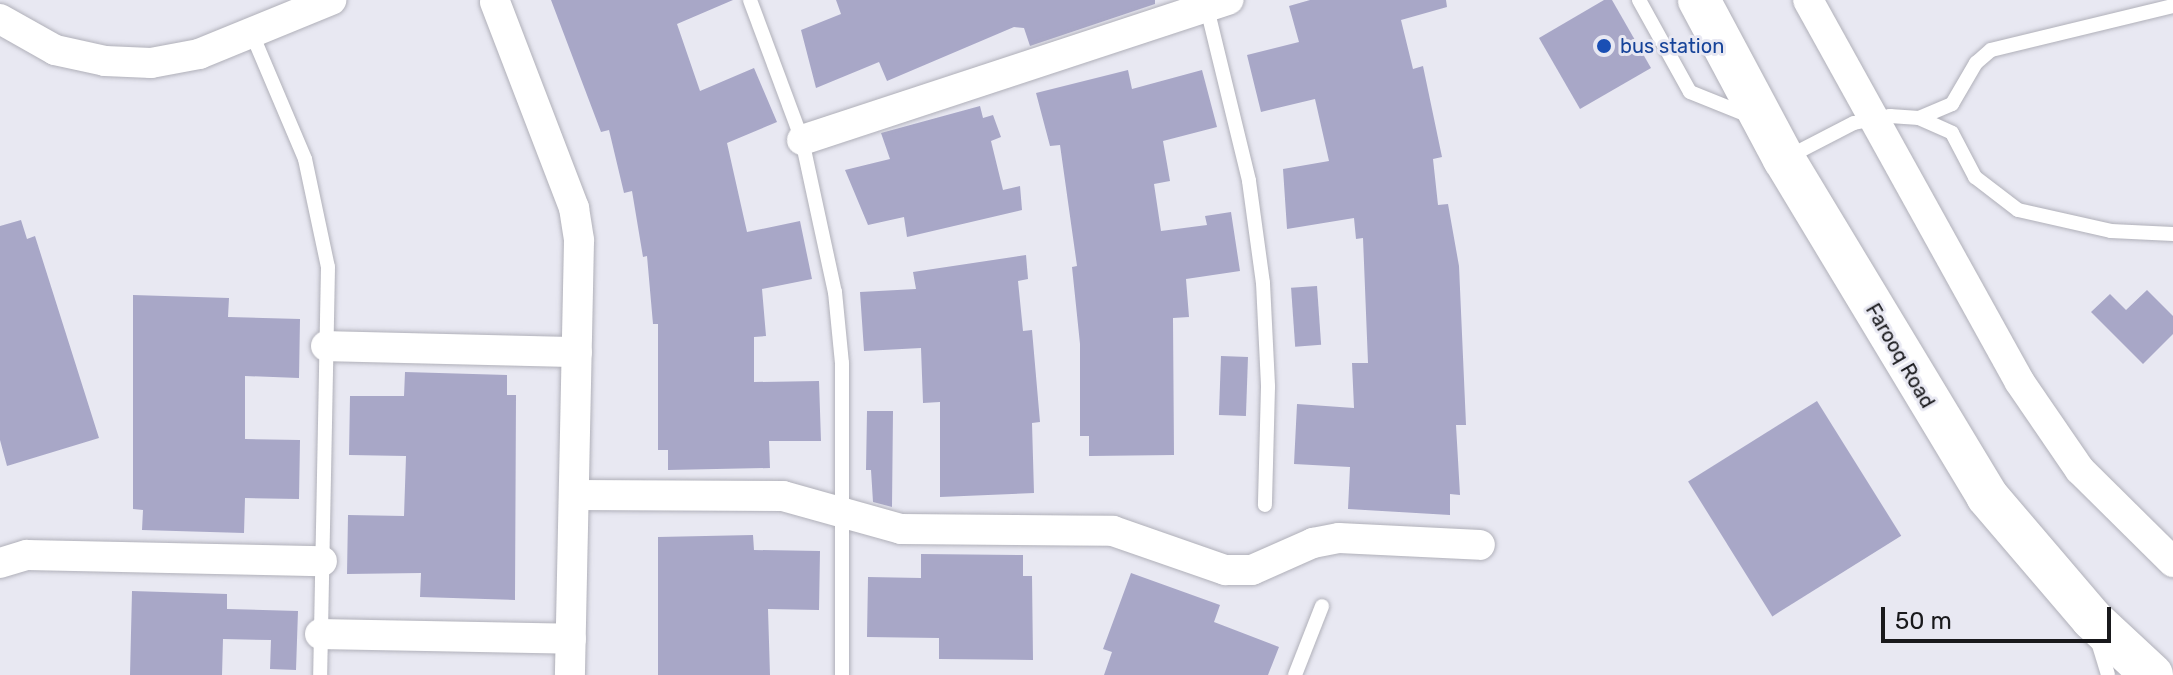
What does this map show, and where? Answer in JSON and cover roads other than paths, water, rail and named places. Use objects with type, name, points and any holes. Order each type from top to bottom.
[{"type":"street","points":[[0,19],[55,50],[105,61],[163,60],[252,34],[331,0]]},
{"type":"street","name":"Farooq Road","points":[[1699,0],[1784,159],[1938,422],[1987,496],[2092,619],[2152,675]]},
{"type":"street","points":[[1808,0],[2019,381],[2080,470],[2173,562]]},
{"type":"street","points":[[495,2],[574,208],[579,241],[570,675]]},
{"type":"street","points":[[802,140],[1213,2]]},
{"type":"street","points":[[326,346],[577,352]]},
{"type":"street","points":[[576,495],[783,496],[901,529],[1113,531],[1225,570],[1252,570],[1313,543],[1339,538],[1480,545]]},
{"type":"street","points":[[0,563],[27,555],[322,561]]},
{"type":"street","points":[[320,634],[571,639]]},
{"type":"lane","points":[[750,0],[802,140],[835,292],[842,363],[842,675]]},
{"type":"lane","points":[[1639,0],[1690,92],[1765,122]]},
{"type":"lane","points":[[1213,2],[1249,181],[1263,283],[1268,387],[1265,505]]},
{"type":"lane","points":[[1784,159],[1854,123],[1919,118],[1952,104],[1976,63],[1991,50],[2173,6]]},
{"type":"lane","points":[[252,34],[305,159],[320,215],[328,267],[320,675]]},
{"type":"lane","points":[[1919,118],[1952,133],[1975,177],[2018,210],[2097,229],[2173,234]]},
{"type":"lane","points":[[1295,675],[1322,606]]},
{"type":"lane","points":[[2092,619],[2108,675]]},
{"type":"place","name":"bus station","points":[[1604,46]]}]
